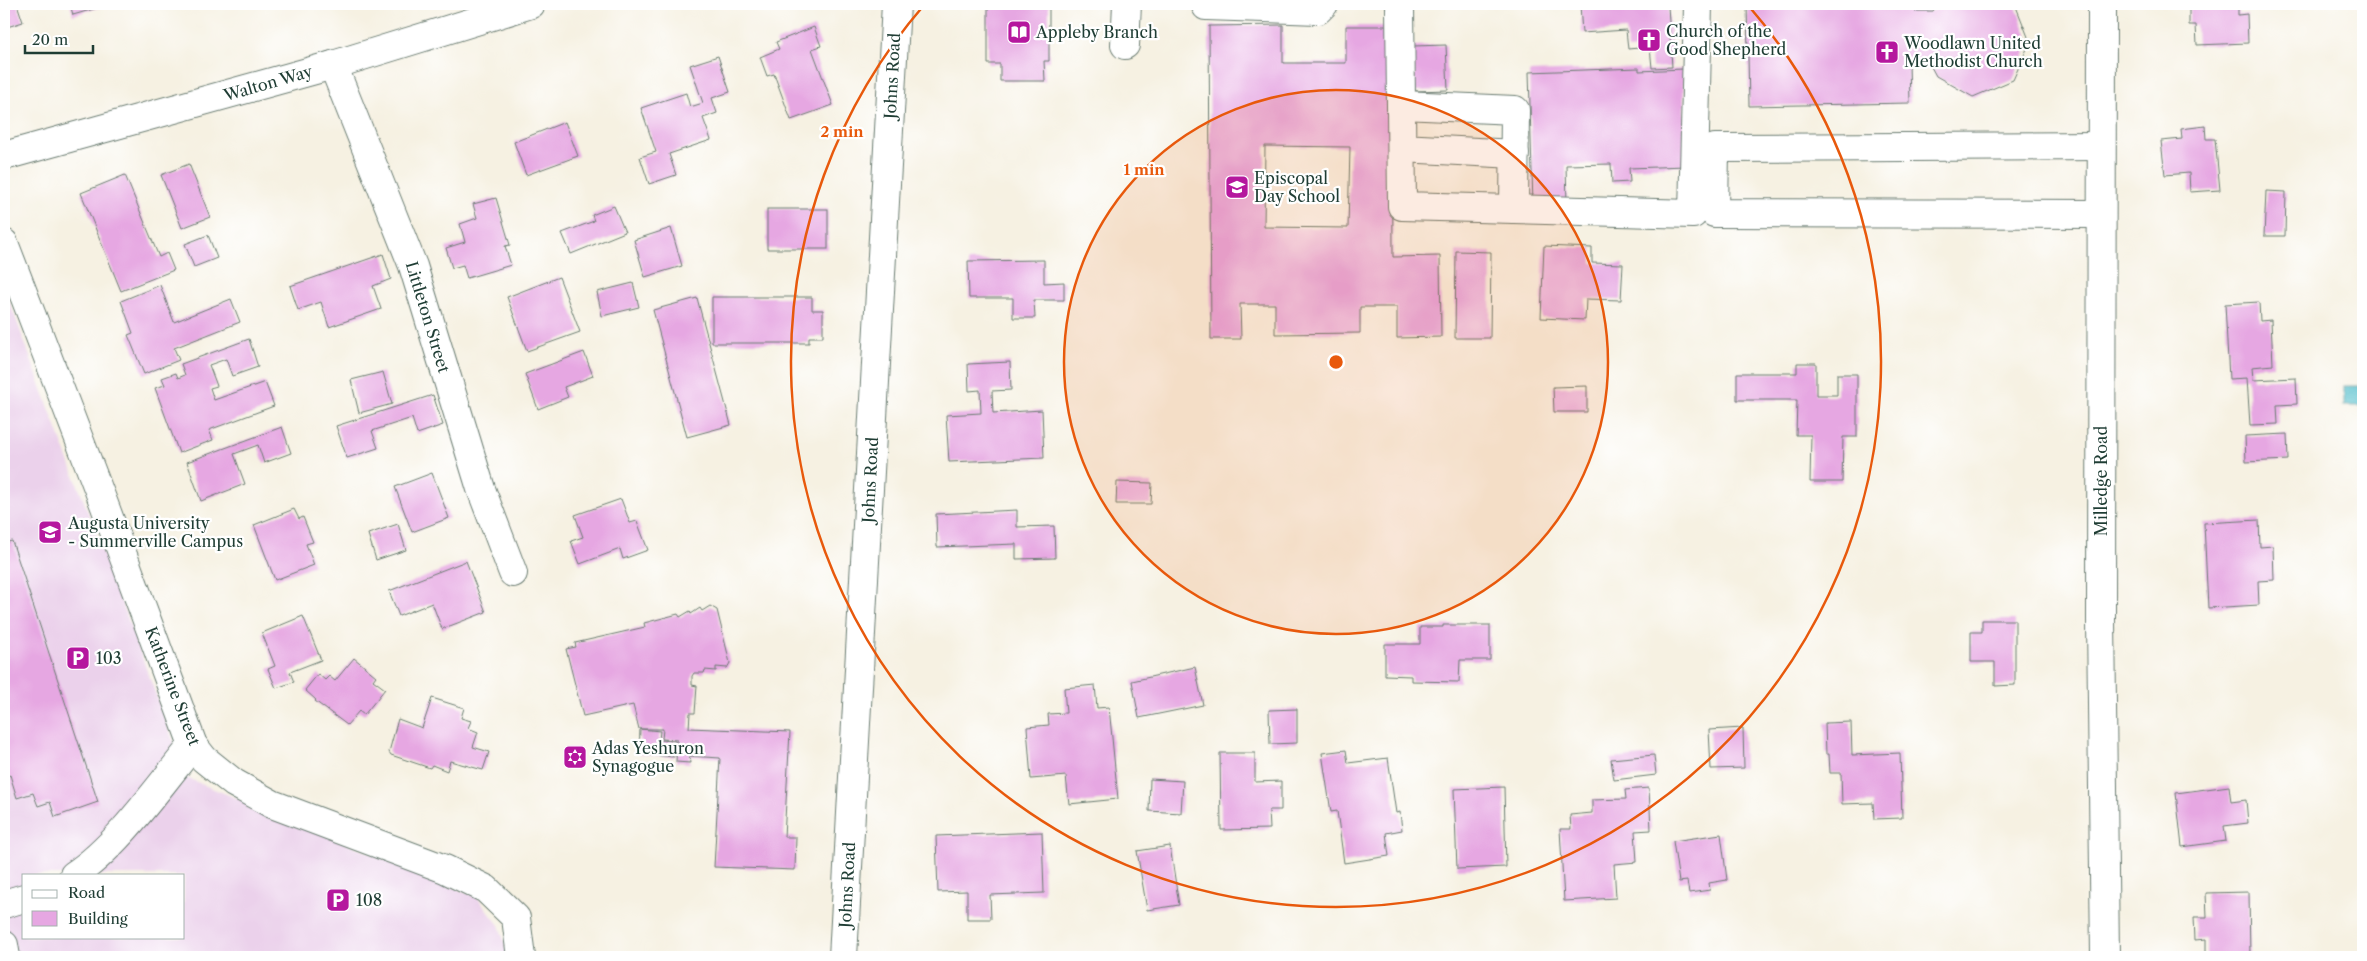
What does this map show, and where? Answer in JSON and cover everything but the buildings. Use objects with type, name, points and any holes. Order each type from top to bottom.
[{"type":"street","name":"Walton Way","points":[[4,156],[333,65],[532,4]]},
{"type":"street","name":"Johns Road","points":[[843,957],[896,4]]},
{"type":"street","points":[[1125,45],[1127,4]]},
{"type":"street","points":[[1205,4],[1206,6],[1318,10],[1324,4]]},
{"type":"street","points":[[1400,4],[1402,206],[1703,214],[2101,214]]},
{"type":"street","points":[[1698,4],[1703,214]]},
{"type":"street","name":"Milledge Road","points":[[2102,4],[2101,619],[2105,957]]},
{"type":"street","name":"Littleton Street","points":[[333,65],[413,266],[481,489],[513,573]]},
{"type":"street","points":[[1402,106],[1515,110],[1514,209]]},
{"type":"street","points":[[1703,214],[1716,148],[2101,146]]},
{"type":"street","points":[[1402,148],[1515,154]]},
{"type":"street","name":"Katherine Street","points":[[4,244],[101,495],[193,745],[204,759],[234,783],[272,804],[445,869],[486,890],[516,918],[521,957]]},
{"type":"street","points":[[76,874],[89,865],[124,828],[193,745]]},
{"type":"street","points":[[4,904],[22,899]]},
{"type":"street","points":[[4,945],[6,957]]},
{"type":"shaded area","name":"Augusta University - Summerville Campus","points":[[4,287],[187,778],[477,897],[499,925],[509,957],[4,957]]},
{"type":"water","points":[[2344,386],[2363,386],[2363,406],[2344,406]]},
{"type":"place","name":"Appleby Branch","points":[[1019,32]]},
{"type":"place","name":"Church of the Good Shepherd","points":[[1649,40]]},
{"type":"place","name":"Woodlawn United Methodist Church","points":[[1887,52]]},
{"type":"place","name":"Episcopal Day School","points":[[1237,187]]},
{"type":"place","name":"Augusta University - Summerville Campus","points":[[50,532]]},
{"type":"place","name":"103","points":[[78,658]]},
{"type":"place","name":"Adas Yeshuron Synagogue","points":[[575,757]]},
{"type":"place","name":"108","points":[[338,900]]}]
